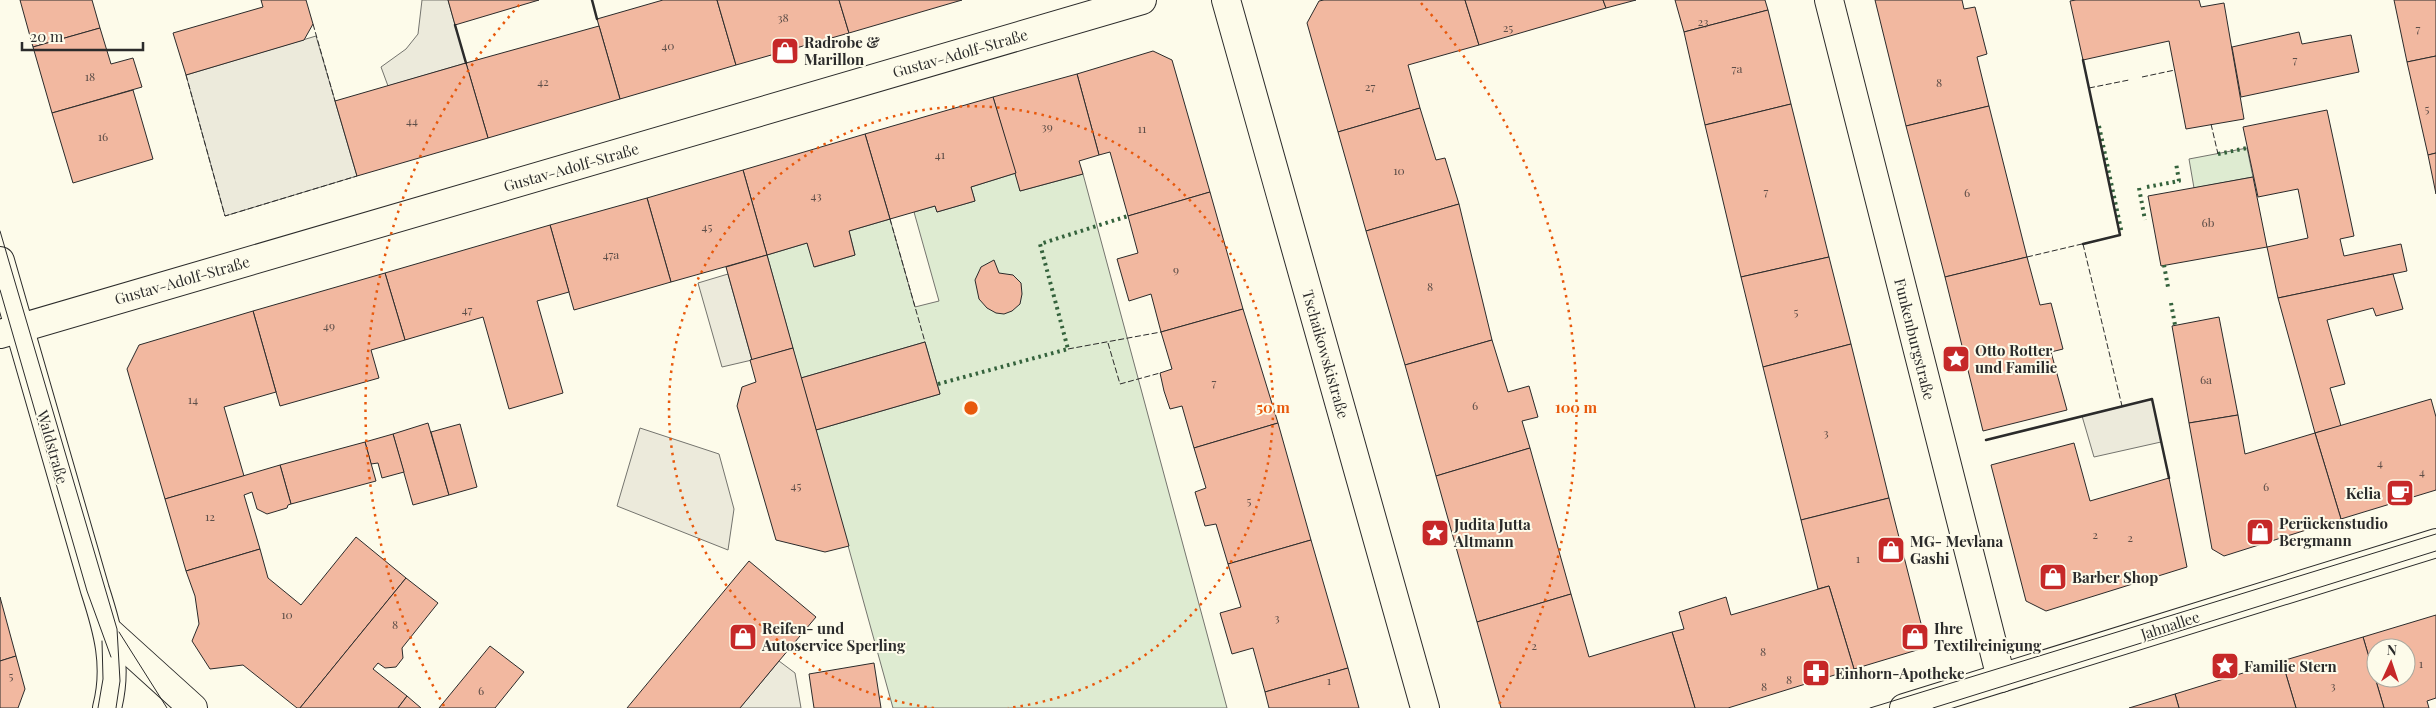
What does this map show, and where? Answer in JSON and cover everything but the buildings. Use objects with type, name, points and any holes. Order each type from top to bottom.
[{"type":"street","name":"Gustav-Adolf-Straße","points":[[10,331],[1142,0]]},
{"type":"street","name":"Tschaikowskistraße","points":[[1226,0],[1425,708]]},
{"type":"street","name":"Funkenburgstraße","points":[[1829,0],[2001,678]]},
{"type":"street","name":"Waldstraße","points":[[0,261],[10,331],[109,632],[111,680],[107,708]]},
{"type":"street","name":"Jahnallee","points":[[1904,708],[2436,543]]},
{"type":"street","points":[[109,632],[193,708]]},
{"type":"green space","points":[[2247,148],[2253,177],[2194,188],[2189,159]]},
{"type":"green space","points":[[1016,173],[1020,191],[1083,174],[1227,708],[893,708],[816,430],[940,394],[925,342],[801,378],[767,255],[807,243],[815,267],[855,255],[849,231],[890,219],[915,307],[939,301],[914,212],[935,206],[937,212],[975,201],[971,187]]},
{"type":"shaded area","points":[[422,0],[448,0],[466,63],[388,86],[381,67],[406,49],[418,34]]},
{"type":"shaded area","points":[[316,36],[357,176],[225,216],[186,75]]},
{"type":"shaded area","points":[[728,274],[752,360],[722,367],[698,283]]},
{"type":"shaded area","points":[[2152,399],[2161,442],[2094,457],[2082,416]]},
{"type":"shaded area","points":[[640,428],[719,454],[734,509],[728,550],[617,506]]},
{"type":"shaded area","points":[[779,661],[795,673],[801,708],[740,708]]},
{"type":"tram line","points":[[0,231],[117,629],[120,681],[116,708]]},
{"type":"tram line","points":[[0,290],[87,591],[111,657]]},
{"type":"tram line","points":[[1870,708],[2436,534]]},
{"type":"tram line","points":[[1933,708],[2436,551]]},
{"type":"tram line","points":[[119,632],[167,708]]},
{"type":"tram line","points":[[98,708],[103,679],[102,641]]},
{"type":"hedge","points":[[2099,126],[2122,234]]},
{"type":"hedge","points":[[2218,154],[2247,148]]},
{"type":"hedge","points":[[2147,187],[2179,181],[2176,163]]},
{"type":"hedge","points":[[2139,188],[2145,220]]},
{"type":"hedge","points":[[938,384],[1068,349],[1040,244],[1128,216]]},
{"type":"hedge","points":[[2164,265],[2168,287]]},
{"type":"hedge","points":[[2171,303],[2175,325]]},
{"type":"fence","points":[[313,24],[335,101]]},
{"type":"fence","points":[[2142,77],[2175,70]]},
{"type":"fence","points":[[186,75],[225,216],[357,176]]},
{"type":"fence","points":[[2089,88],[2129,80]]},
{"type":"fence","points":[[2211,124],[2218,154]]},
{"type":"fence","points":[[890,219],[925,342]]},
{"type":"fence","points":[[2027,257],[2120,235]]},
{"type":"fence","points":[[2083,244],[2122,406]]},
{"type":"fence","points":[[1068,349],[1161,332]]},
{"type":"fence","points":[[1108,343],[1120,384],[1160,373]]},
{"type":"wall","points":[[592,0],[597,19]]},
{"type":"wall","points":[[455,25],[466,63]]},
{"type":"wall","points":[[2083,60],[2120,235],[2083,244]]},
{"type":"wall","points":[[1986,440],[2152,399],[2169,478]]},
{"type":"place","name":"Radrobe & Marillon","points":[[785,51]]},
{"type":"place","name":"Otto Rotter und Familie","points":[[1956,359]]},
{"type":"place","name":"Kelia","points":[[2400,493]]},
{"type":"place","name":"Perückenstudio Bergmann","points":[[2260,532]]},
{"type":"place","name":"Judita Jutta Altmann","points":[[1435,533]]},
{"type":"place","name":"MG- Mevlana Gashi","points":[[1891,550]]},
{"type":"place","name":"Barber Shop","points":[[2053,577]]},
{"type":"place","name":"Reifen- und Autoservice Sperling","points":[[743,637]]},
{"type":"place","name":"Ihre Textilreinigung","points":[[1915,637]]},
{"type":"place","name":"Familie Stern","points":[[2225,666]]},
{"type":"place","name":"Einhorn-Apotheke","points":[[1816,673]]}]
